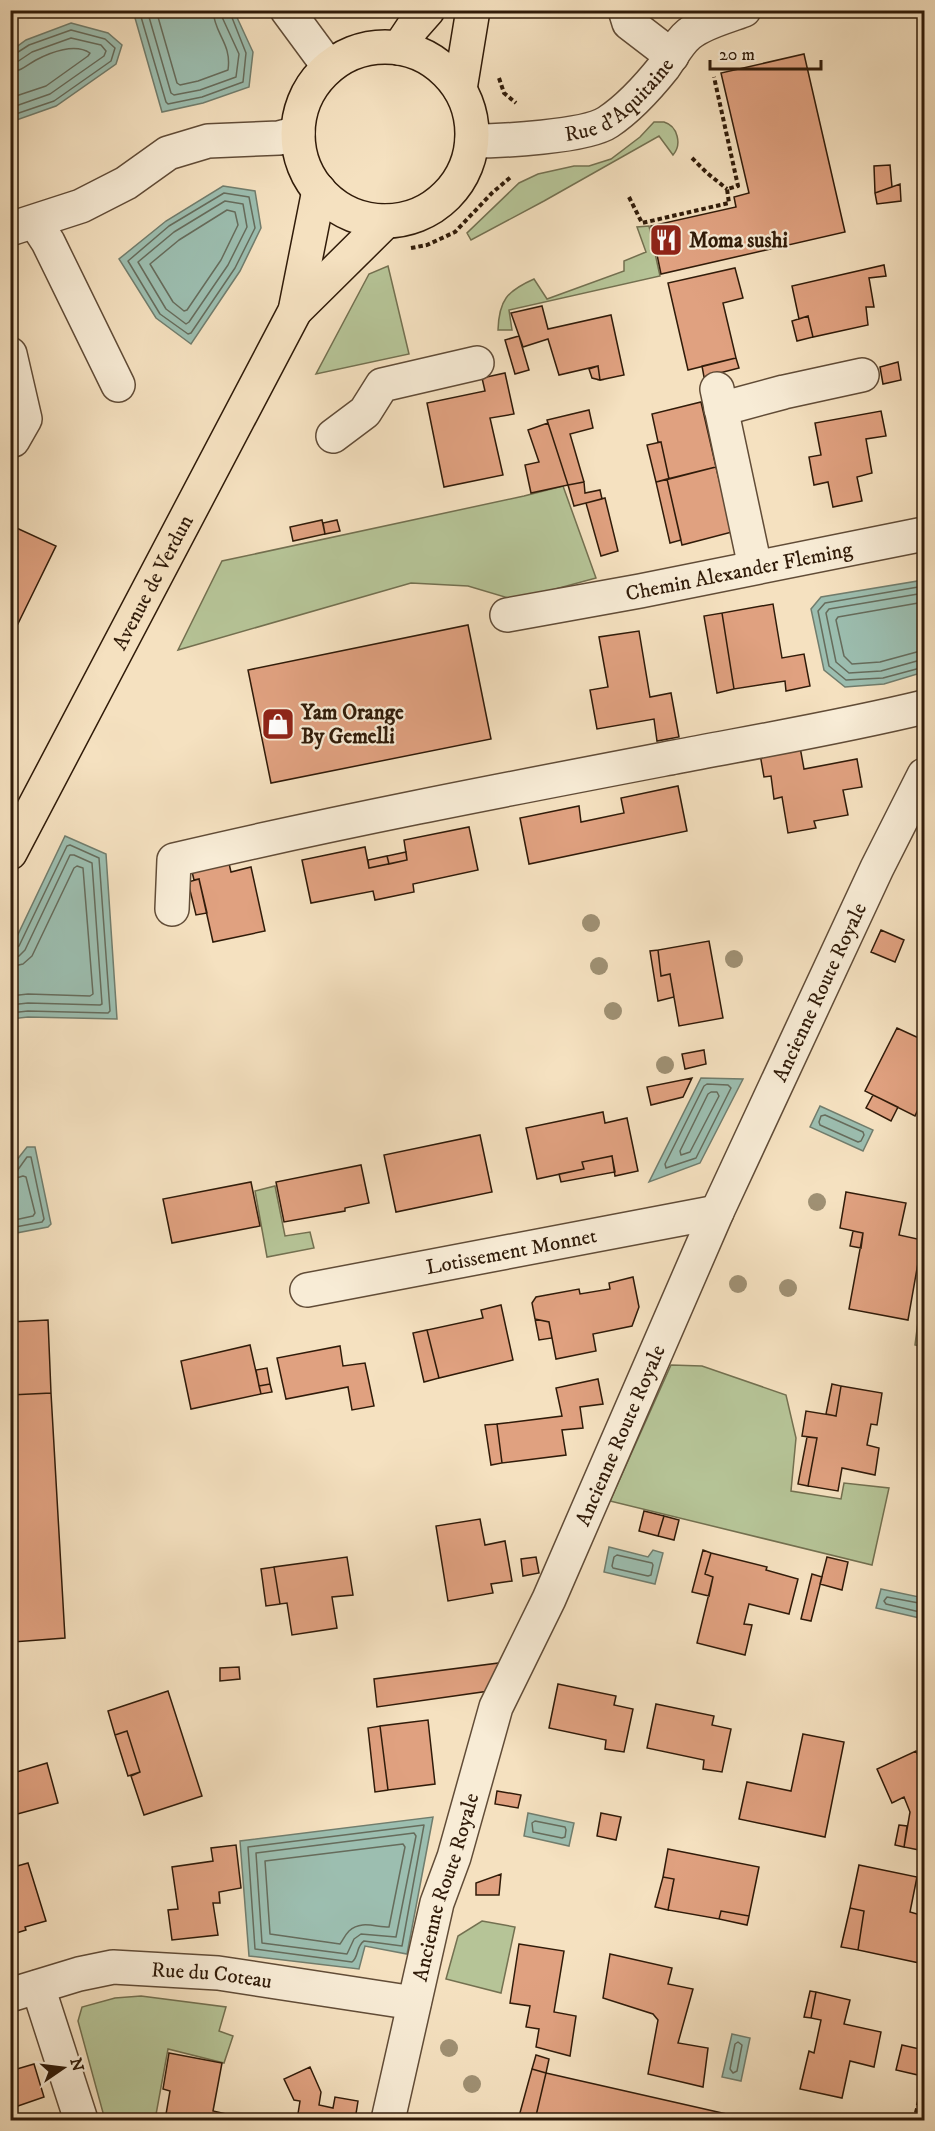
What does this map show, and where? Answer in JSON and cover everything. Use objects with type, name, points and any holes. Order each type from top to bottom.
[{"type":"main road","points":[[399,48],[412,27],[428,10]]},
{"type":"main road","points":[[460,89],[473,10]]},
{"type":"main road","points":[[374,47],[399,48],[423,55],[444,69],[460,89],[470,115],[472,141],[467,162],[458,182],[444,198],[426,210],[406,218],[386,221],[360,217],[338,206],[319,190],[308,172],[301,153],[298,133],[307,96],[329,67],[350,54],[374,47]]},
{"type":"main road","name":"Avenue de Verdun","points":[[10,853],[295,311],[319,190]]},
{"type":"main road","name":"Avenue de Verdun","points":[[295,311],[386,221]]},
{"type":"street","points":[[287,10],[329,67]]},
{"type":"street","points":[[625,10],[629,23],[663,68]]},
{"type":"street","name":"Rue d'Aquitaine","points":[[472,141],[498,141],[572,133],[606,124],[630,104],[663,68],[688,35],[711,22],[744,10]]},
{"type":"street","points":[[23,225],[81,206],[126,183],[168,153],[208,141],[279,138],[298,133]]},
{"type":"street","points":[[23,225],[48,242],[118,385]]},
{"type":"street","points":[[10,354],[25,419],[11,446]]},
{"type":"street","points":[[333,436],[365,412],[382,385],[477,363]]},
{"type":"street","points":[[755,567],[719,399],[784,392],[862,375]]},
{"type":"street","name":"Chemin Alexander Fleming","points":[[507,615],[924,534]]},
{"type":"street","points":[[172,909],[174,860],[277,836],[875,719],[924,707]]},
{"type":"street","name":"Ancienne Route Royale","points":[[388,2121],[437,1903],[454,1857],[496,1707],[549,1599],[717,1212],[877,868],[924,775]]},
{"type":"street","name":"Lotissement Monnet","points":[[307,1290],[717,1212]]},
{"type":"street","name":"Rue du Coteau","points":[[24,1991],[79,1974],[113,1967],[218,1973],[414,2003]]},
{"type":"street","points":[[24,1991],[81,2121]]},
{"type":"path","points":[[714,77],[738,186],[726,189]]},
{"type":"path","points":[[629,197],[642,223],[729,203],[726,189],[692,158]]},
{"type":"path","points":[[914,2121],[924,2082]]},
{"type":"green space","points":[[654,122],[664,122],[673,127],[678,141],[673,155],[659,136],[471,240],[467,233],[519,183],[538,174],[574,166],[589,166],[611,159],[640,137]]},
{"type":"green space","points":[[649,226],[660,276],[509,310],[512,330],[498,330],[500,311],[511,292],[534,279],[547,299],[624,271],[624,261],[646,252],[637,227]]},
{"type":"green space","points":[[388,266],[409,354],[316,374],[369,274]]},
{"type":"green space","points":[[563,486],[596,578],[515,600],[468,586],[411,583],[178,650],[222,561]]},
{"type":"green space","points":[[275,1186],[285,1236],[310,1232],[314,1248],[267,1257],[255,1191]]},
{"type":"green space","points":[[924,1275],[924,1347],[915,1345]]},
{"type":"green space","points":[[671,1365],[702,1366],[786,1395],[796,1438],[791,1491],[841,1499],[844,1483],[889,1488],[872,1565],[610,1501]]},
{"type":"green space","points":[[482,1921],[515,1927],[501,1993],[446,1979],[458,1936]]},
{"type":"green space","points":[[141,1996],[226,2007],[219,2031],[233,2036],[224,2063],[168,2049],[155,2120],[105,2120],[78,2021],[82,2007],[115,1998]]},
{"type":"water","points":[[133,11],[234,11],[253,52],[249,87],[203,103],[162,112]]},
{"type":"water","points":[[71,23],[108,33],[122,45],[116,64],[56,106],[11,122],[11,51],[26,40]]},
{"type":"water","points":[[223,186],[255,191],[261,228],[240,271],[191,344],[156,318],[119,259],[166,221]]},
{"type":"water","points":[[924,580],[924,672],[884,684],[845,687],[824,670],[811,609],[821,597]]},
{"type":"water","points":[[65,836],[106,854],[117,1019],[28,1017],[11,1019],[11,949]]},
{"type":"water","points":[[701,1078],[743,1079],[700,1163],[649,1182]]},
{"type":"water","points":[[820,1106],[873,1130],[863,1151],[810,1127]]},
{"type":"water","points":[[27,1147],[35,1147],[51,1224],[48,1227],[11,1234],[11,1172]]},
{"type":"water","points":[[609,1547],[648,1557],[653,1550],[663,1553],[655,1584],[604,1572]]},
{"type":"water","points":[[881,1589],[924,1598],[924,1619],[876,1608]]},
{"type":"water","points":[[528,1813],[574,1823],[569,1846],[524,1836]]},
{"type":"water","points":[[433,1817],[407,1954],[365,1946],[359,1969],[249,1956],[240,1841]]},
{"type":"water","points":[[732,2034],[750,2038],[741,2081],[722,2077]]},
{"type":"building","points":[[804,54],[845,232],[661,274],[651,226],[736,207],[734,197],[749,193],[721,73]]},
{"type":"building","points":[[890,165],[892,187],[875,193],[874,166]]},
{"type":"building","points":[[900,184],[901,201],[877,204],[875,193]]},
{"type":"building","points":[[884,265],[886,276],[869,278],[874,307],[866,307],[868,325],[813,337],[808,316],[799,319],[792,286]]},
{"type":"building","points":[[735,268],[743,298],[723,303],[736,358],[688,370],[668,283]]},
{"type":"building","points":[[542,306],[548,329],[611,315],[624,375],[600,380],[598,366],[559,375],[548,339],[523,347],[511,313]]},
{"type":"building","points":[[808,316],[813,337],[797,341],[792,321]]},
{"type":"building","points":[[519,336],[529,370],[515,374],[505,340]]},
{"type":"building","points":[[736,358],[739,368],[704,377],[702,366]]},
{"type":"building","points":[[898,362],[901,380],[883,384],[880,367]]},
{"type":"building","points":[[598,366],[600,380],[592,378],[589,369]]},
{"type":"building","points":[[505,373],[514,414],[490,418],[503,475],[444,487],[427,403],[485,391],[482,378]]},
{"type":"building","points":[[701,402],[716,467],[669,479],[652,414]]},
{"type":"building","points":[[589,410],[593,428],[570,434],[584,482],[568,485],[547,420]]},
{"type":"building","points":[[881,411],[886,436],[866,439],[872,473],[857,477],[862,501],[833,507],[828,482],[814,485],[809,457],[821,455],[815,423]]},
{"type":"building","points":[[548,423],[568,485],[531,493],[525,465],[539,462],[528,430]]},
{"type":"building","points":[[661,442],[669,479],[656,482],[647,445]]},
{"type":"building","points":[[716,467],[732,532],[682,545],[667,479]]},
{"type":"building","points":[[667,479],[681,540],[670,543],[656,482]]},
{"type":"building","points":[[584,482],[585,493],[600,490],[602,499],[574,506],[568,485]]},
{"type":"building","points":[[605,498],[618,551],[601,556],[586,503]]},
{"type":"building","points":[[322,520],[325,534],[293,541],[290,527]]},
{"type":"building","points":[[337,520],[340,531],[325,534],[323,523]]},
{"type":"building","points":[[10,525],[56,546],[10,640]]},
{"type":"building","points":[[773,604],[782,658],[804,654],[810,686],[786,691],[785,681],[734,689],[722,613]]},
{"type":"building","points":[[722,613],[734,689],[717,693],[704,616]]},
{"type":"building","points":[[468,625],[491,739],[271,783],[248,670]]},
{"type":"building","points":[[639,631],[650,697],[671,693],[679,737],[657,741],[654,719],[597,729],[590,690],[608,687],[599,637]]},
{"type":"building","points":[[800,747],[804,769],[857,759],[862,787],[843,790],[848,815],[814,821],[816,828],[788,833],[782,797],[774,799],[771,776],[764,777],[760,754]]},
{"type":"building","points":[[678,786],[687,831],[529,864],[520,818],[579,806],[581,822],[624,813],[621,798]]},
{"type":"building","points":[[469,827],[478,870],[413,884],[414,892],[375,900],[373,891],[311,903],[302,860],[365,847],[369,868],[407,860],[404,840]]},
{"type":"building","points":[[406,852],[407,860],[389,864],[387,856]]},
{"type":"building","points":[[227,855],[231,872],[251,867],[265,931],[213,942],[199,879],[194,880],[190,863]]},
{"type":"building","points":[[387,856],[389,864],[369,868],[368,860]]},
{"type":"building","points":[[199,879],[207,913],[196,915],[188,882]]},
{"type":"building","points":[[881,930],[904,940],[895,962],[871,952]]},
{"type":"building","points":[[709,941],[723,1018],[679,1026],[670,974],[661,976],[658,950]]},
{"type":"building","points":[[658,950],[661,976],[670,974],[674,997],[658,1001],[650,951]]},
{"type":"building","points":[[897,1028],[923,1040],[924,1038],[924,1096],[915,1116],[865,1091]]},
{"type":"building","points":[[704,1050],[706,1064],[685,1069],[682,1054]]},
{"type":"building","points":[[692,1078],[683,1097],[651,1105],[647,1087]]},
{"type":"building","points":[[873,1095],[898,1107],[891,1121],[866,1108]]},
{"type":"building","points":[[603,1112],[605,1123],[627,1118],[638,1171],[615,1176],[612,1156],[582,1162],[584,1169],[537,1179],[526,1128]]},
{"type":"building","points":[[480,1135],[492,1192],[396,1212],[384,1155]]},
{"type":"building","points":[[612,1156],[615,1172],[561,1182],[559,1174],[584,1169],[582,1162]]},
{"type":"building","points":[[361,1165],[369,1203],[345,1208],[345,1211],[284,1222],[276,1182]]},
{"type":"building","points":[[251,1182],[260,1226],[172,1243],[163,1199]]},
{"type":"building","points":[[846,1192],[906,1203],[899,1235],[922,1240],[908,1320],[849,1309],[863,1233],[840,1228]]},
{"type":"building","points":[[853,1231],[863,1233],[861,1248],[850,1246]]},
{"type":"building","points":[[633,1277],[639,1307],[632,1326],[593,1334],[596,1351],[556,1359],[549,1322],[535,1319],[532,1303],[536,1297],[579,1289],[580,1294],[610,1289],[609,1283]]},
{"type":"building","points":[[501,1305],[513,1360],[439,1378],[427,1330],[483,1318],[481,1310]]},
{"type":"building","points":[[535,1319],[549,1322],[552,1338],[539,1340]]},
{"type":"building","points":[[48,1320],[51,1393],[10,1395],[10,1322]]},
{"type":"building","points":[[427,1330],[439,1378],[424,1382],[413,1333]]},
{"type":"building","points":[[250,1345],[261,1394],[191,1409],[181,1361]]},
{"type":"building","points":[[340,1346],[343,1366],[365,1363],[374,1406],[352,1410],[348,1387],[286,1399],[277,1358]]},
{"type":"building","points":[[267,1368],[270,1384],[259,1386],[256,1370]]},
{"type":"building","points":[[598,1379],[603,1404],[580,1407],[583,1428],[562,1430],[566,1455],[502,1463],[497,1424],[562,1416],[556,1388]]},
{"type":"building","points":[[270,1384],[272,1392],[261,1394],[259,1386]]},
{"type":"building","points":[[832,1384],[841,1386],[836,1416],[826,1414]]},
{"type":"building","points":[[841,1386],[882,1393],[877,1425],[871,1424],[867,1445],[879,1448],[875,1475],[842,1468],[838,1491],[808,1486],[817,1438],[802,1436],[806,1411],[836,1416]]},
{"type":"building","points":[[51,1393],[65,1638],[13,1642],[10,1606],[10,1395]]},
{"type":"building","points":[[497,1424],[502,1463],[491,1465],[485,1425]]},
{"type":"building","points":[[807,1437],[817,1438],[808,1486],[798,1484]]},
{"type":"building","points":[[644,1511],[664,1516],[658,1536],[639,1531]]},
{"type":"building","points":[[664,1516],[679,1520],[674,1540],[658,1536]]},
{"type":"building","points":[[480,1519],[485,1545],[505,1541],[512,1581],[491,1584],[493,1593],[448,1601],[436,1526]]},
{"type":"building","points":[[703,1550],[711,1553],[705,1574],[713,1577],[709,1596],[692,1592]]},
{"type":"building","points":[[711,1553],[767,1567],[766,1570],[798,1579],[789,1614],[749,1604],[744,1624],[752,1625],[745,1655],[697,1643],[713,1577],[705,1574]]},
{"type":"building","points":[[347,1557],[353,1595],[332,1597],[337,1628],[292,1635],[287,1603],[280,1604],[274,1567]]},
{"type":"building","points":[[536,1557],[539,1573],[523,1576],[521,1559]]},
{"type":"building","points":[[827,1557],[848,1562],[842,1590],[820,1584]]},
{"type":"building","points":[[274,1567],[280,1604],[266,1606],[261,1569]]},
{"type":"building","points":[[812,1574],[822,1577],[811,1621],[801,1619]]},
{"type":"building","points":[[10,1606],[15,1682],[10,1682]]},
{"type":"building","points":[[499,1663],[489,1691],[377,1707],[374,1679]]},
{"type":"building","points":[[239,1667],[240,1679],[220,1681],[220,1668]]},
{"type":"building","points":[[558,1684],[616,1696],[614,1705],[633,1709],[624,1752],[605,1749],[606,1740],[549,1728]]},
{"type":"building","points":[[168,1691],[202,1796],[144,1815],[131,1776],[140,1772],[127,1731],[115,1735],[108,1711]]},
{"type":"building","points":[[656,1704],[714,1716],[712,1725],[731,1729],[722,1772],[703,1769],[704,1760],[647,1748]]},
{"type":"building","points":[[428,1720],[435,1784],[388,1790],[380,1726]]},
{"type":"building","points":[[380,1726],[388,1790],[375,1792],[368,1728]]},
{"type":"building","points":[[127,1731],[140,1772],[128,1776],[115,1735]]},
{"type":"building","points":[[803,1734],[844,1742],[825,1837],[739,1819],[747,1782],[791,1791]]},
{"type":"building","points":[[916,1751],[924,1770],[924,1851],[904,1847],[910,1812],[904,1797],[892,1803],[877,1769]]},
{"type":"building","points":[[47,1763],[58,1803],[10,1816],[10,1774]]},
{"type":"building","points":[[497,1791],[521,1795],[518,1808],[495,1804]]},
{"type":"building","points":[[601,1813],[621,1817],[616,1840],[597,1836]]},
{"type":"building","points":[[899,1825],[907,1826],[904,1847],[895,1845]]},
{"type":"building","points":[[236,1845],[241,1888],[219,1892],[220,1903],[213,1903],[218,1935],[172,1940],[168,1910],[178,1909],[172,1867],[213,1861],[211,1848]]},
{"type":"building","points":[[668,1849],[759,1867],[749,1916],[721,1911],[719,1919],[668,1910],[674,1879],[663,1877]]},
{"type":"building","points":[[28,1863],[46,1921],[25,1927],[26,1930],[10,1935],[10,1868]]},
{"type":"building","points":[[859,1865],[917,1877],[910,1912],[924,1916],[924,1964],[858,1950],[864,1911],[850,1908]]},
{"type":"building","points":[[501,1874],[499,1895],[476,1895],[476,1883]]},
{"type":"building","points":[[663,1877],[674,1879],[668,1910],[655,1907]]},
{"type":"building","points":[[850,1908],[864,1911],[858,1950],[841,1947]]},
{"type":"building","points":[[721,1911],[749,1916],[747,1925],[719,1919]]},
{"type":"building","points":[[519,1944],[564,1951],[554,2012],[576,2016],[570,2056],[536,2047],[539,2029],[526,2027],[530,2006],[510,2003]]},
{"type":"building","points":[[610,1954],[672,1968],[668,1984],[693,1989],[678,2043],[708,2048],[703,2087],[648,2074],[658,2020],[653,2014],[603,1998]]},
{"type":"building","points":[[810,1991],[816,1992],[811,2018],[804,2017]]},
{"type":"building","points":[[816,1992],[850,2000],[844,2024],[881,2032],[874,2067],[850,2061],[842,2098],[800,2089],[809,2051],[814,2053],[821,2020],[811,2018]]},
{"type":"building","points":[[902,2045],[924,2050],[918,2075],[896,2070]]},
{"type":"building","points":[[169,2053],[222,2063],[213,2111],[231,2115],[230,2120],[165,2120],[170,2091],[163,2089]]},
{"type":"building","points":[[536,2055],[549,2059],[546,2073],[532,2069]]},
{"type":"building","points":[[34,2064],[44,2097],[15,2107],[19,2120],[10,2120],[10,2071]]},
{"type":"building","points":[[310,2067],[321,2092],[319,2105],[333,2108],[335,2097],[358,2101],[355,2120],[297,2120],[300,2101],[294,2100],[284,2079]]},
{"type":"building","points":[[532,2069],[546,2073],[535,2120],[518,2120]]},
{"type":"building","points":[[546,2073],[753,2120],[535,2120]]},
{"type":"place","name":"Moma sushi","points":[[666,240]]},
{"type":"place","name":"Yam Orange By Gemelli","points":[[278,724]]}]
